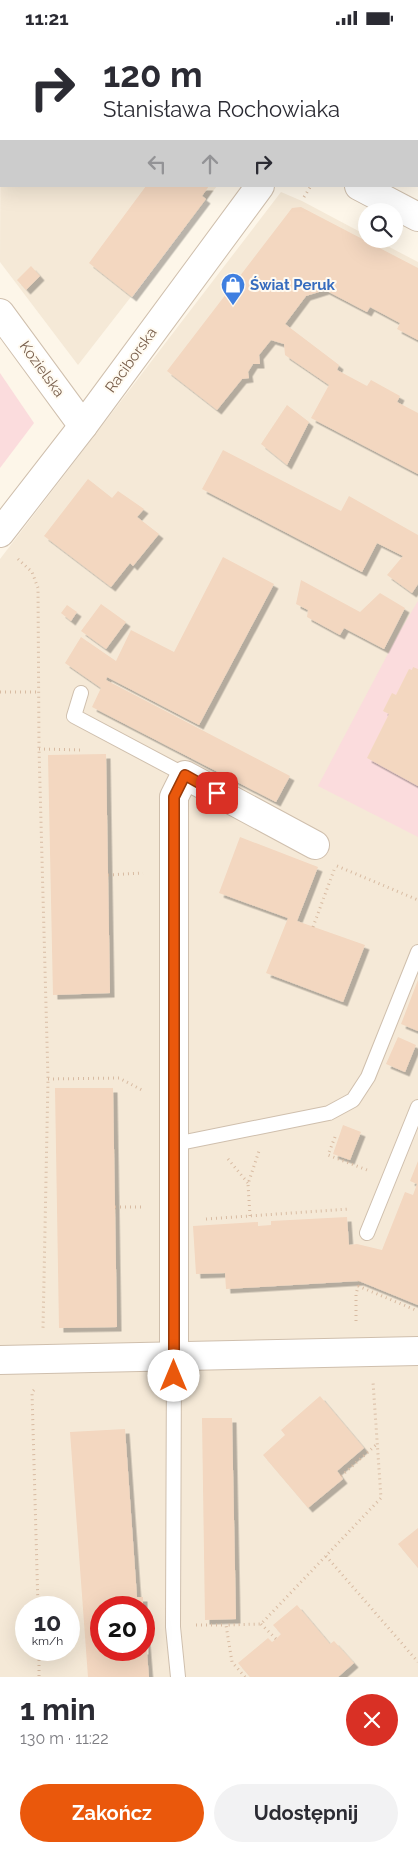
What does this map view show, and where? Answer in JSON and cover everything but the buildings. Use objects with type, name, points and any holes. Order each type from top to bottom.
[{"type":"street","name":"Raciborska","points":[[0,533],[83,425],[259,187]]},
{"type":"street","points":[[361,187],[418,217]]},
{"type":"street","name":"Kozielska","points":[[0,313],[83,425]]},
{"type":"street","points":[[174,1356],[174,797],[185,775],[315,845]]},
{"type":"street","points":[[0,1360],[418,1351]]},
{"type":"lane","points":[[81,693],[74,716],[185,775]]},
{"type":"lane","points":[[174,1144],[329,1113],[353,1100],[368,1077],[418,952]]},
{"type":"lane","points":[[367,1233],[418,1107]]},
{"type":"lane","points":[[174,1356],[173,1627],[178,1677]]},
{"type":"path","points":[[304,197],[310,187]]},
{"type":"path","points":[[18,559],[32,572],[38,588],[38,692],[48,1079],[43,1378],[32,1392],[38,1596]]},
{"type":"path","points":[[0,692],[38,692]]},
{"type":"path","points":[[313,927],[336,865],[418,900]]},
{"type":"path","points":[[108,875],[133,874]]},
{"type":"path","points":[[48,1079],[119,1078],[175,1108]]},
{"type":"path","points":[[328,1155],[369,1171]]},
{"type":"path","points":[[248,1184],[250,1216]]},
{"type":"path","points":[[222,1218],[350,1209]]},
{"type":"path","points":[[356,1323],[359,1281]]},
{"type":"path","points":[[358,1286],[418,1311]]},
{"type":"path","points":[[202,1624],[261,1624],[381,1498],[373,1377]]},
{"type":"path","points":[[341,1476],[378,1444]]},
{"type":"path","points":[[326,1556],[418,1662]]},
{"type":"path","points":[[261,1624],[276,1639]]},
{"type":"path","points":[[226,1625],[232,1662],[245,1677]]},
{"type":"path","points":[[39,1661],[39,1677]]},
{"type":"shaded area","points":[[0,187],[216,187],[78,365],[0,262]]},
{"type":"shaded area","points":[[281,192],[358,231],[358,248],[391,248],[418,262],[418,1677],[0,1677],[0,559]]},
{"type":"shaded area","points":[[0,373],[34,423],[0,468]]},
{"type":"shaded area","points":[[418,601],[418,837],[318,786],[400,631]]},
{"type":"place","name":"Świat Peruk","points":[[233,306]]},
{"type":"route","points":[[174,1376],[174,797],[185,775],[217,793]]}]
